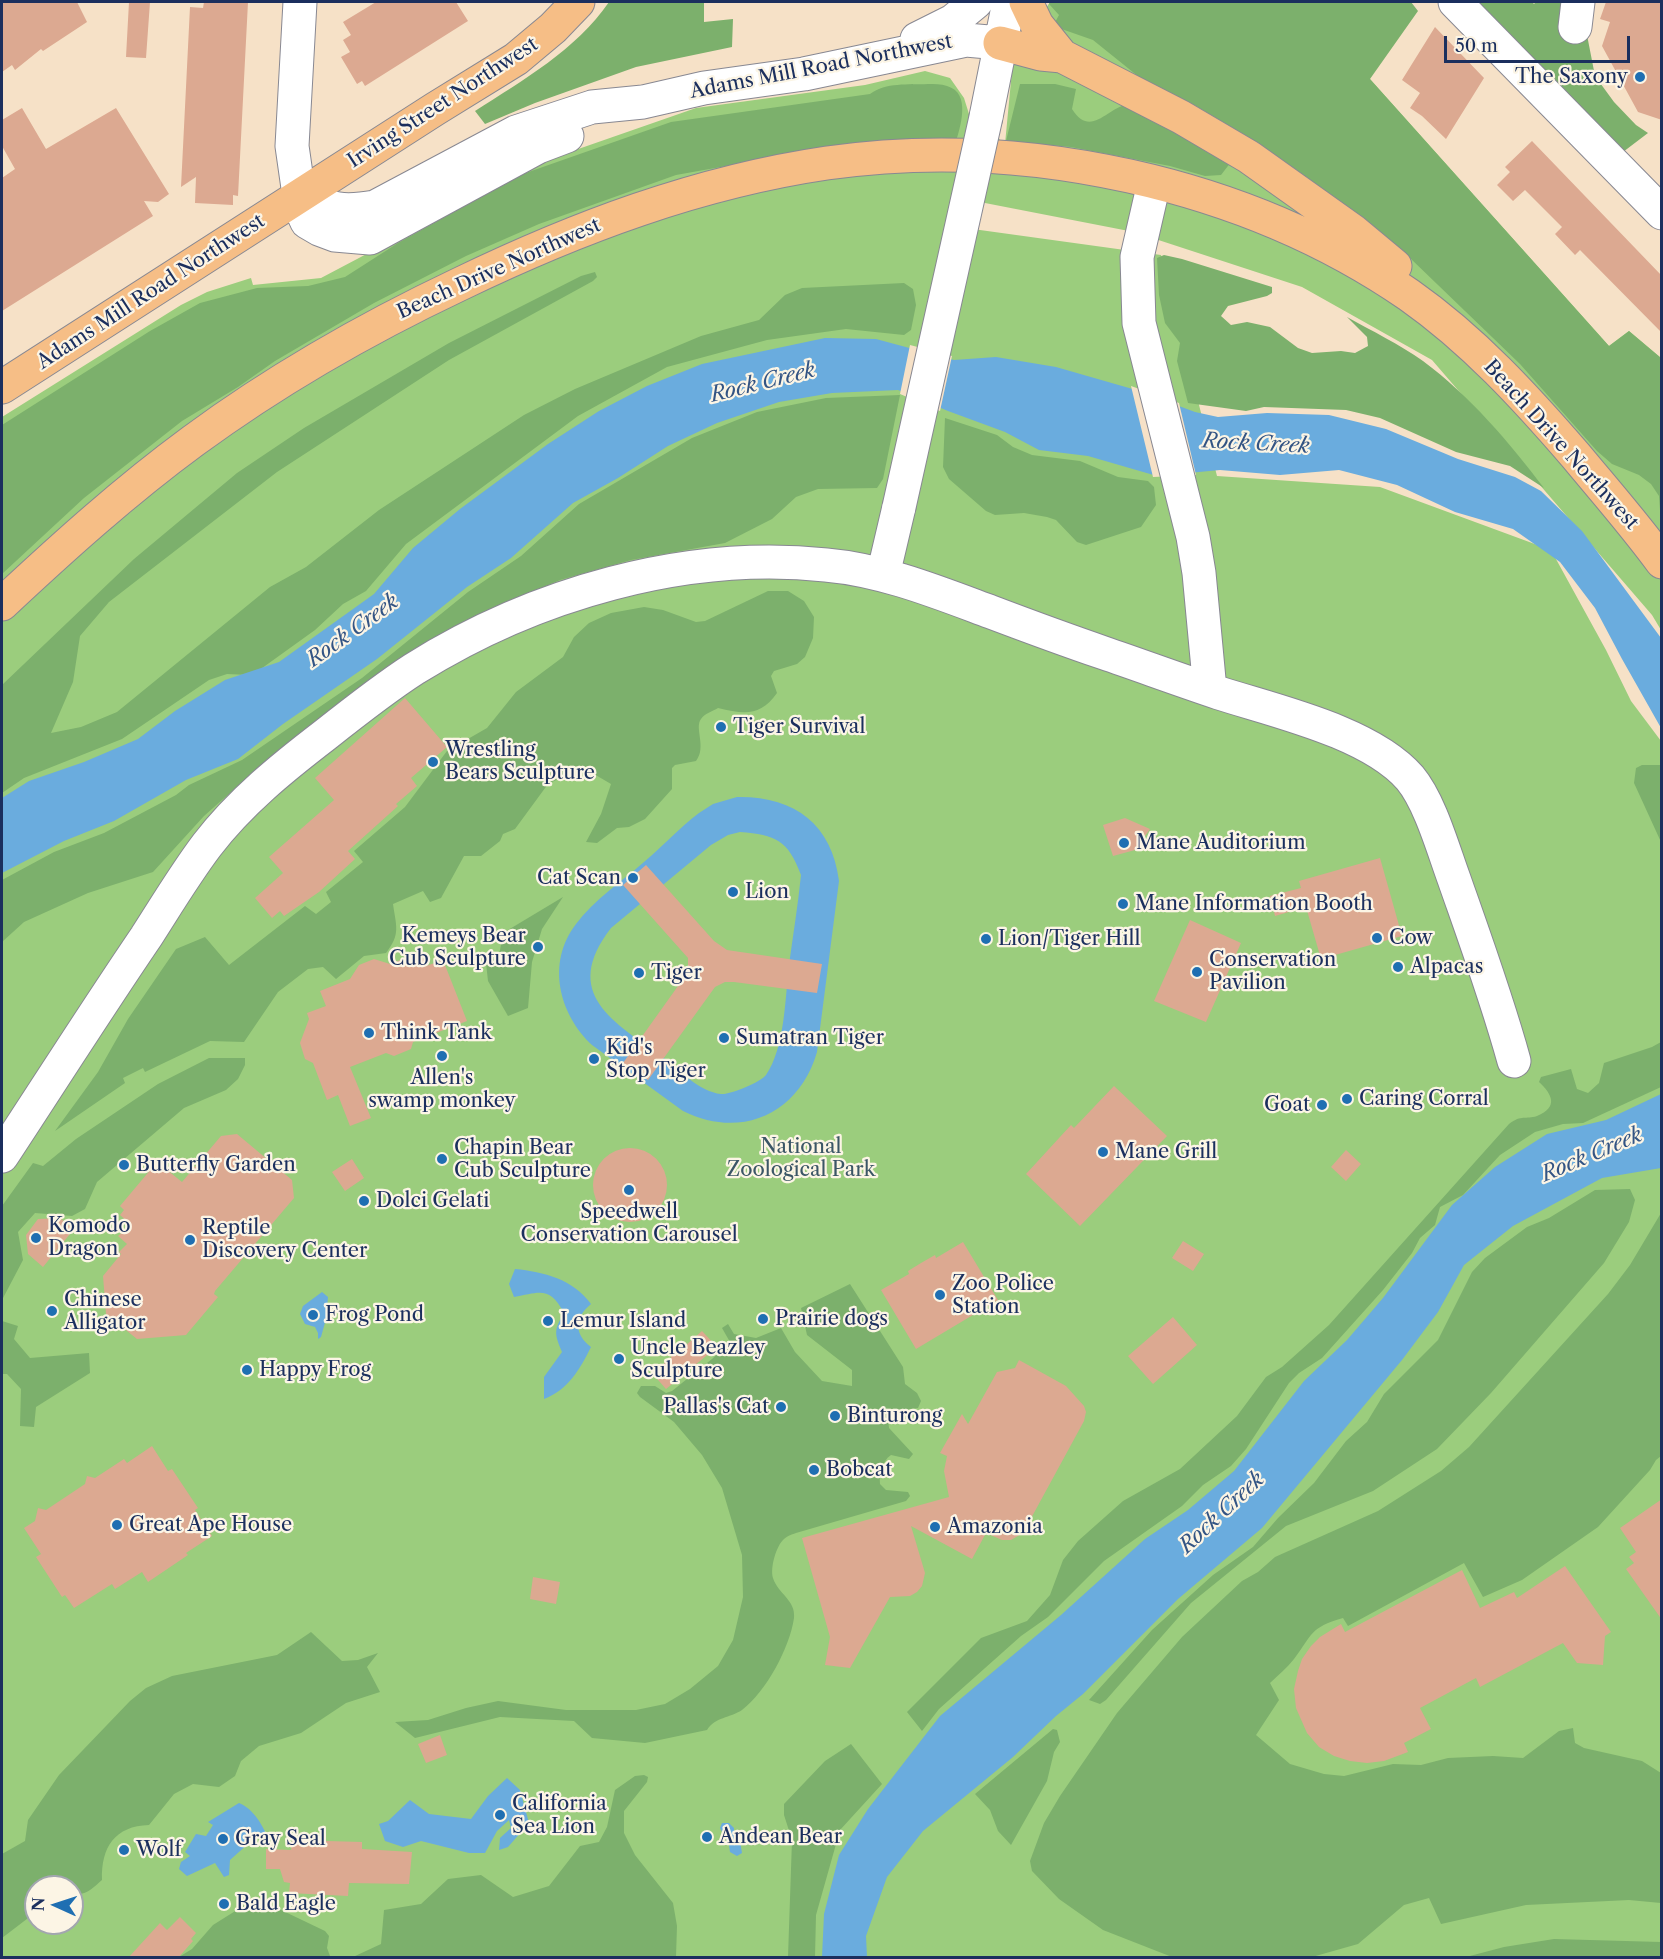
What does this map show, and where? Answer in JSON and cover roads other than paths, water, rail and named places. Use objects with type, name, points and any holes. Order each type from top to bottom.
[{"type":"main road","name":"Irving Street Northwest","points":[[300,196],[516,59],[553,28],[578,2]]},
{"type":"main road","points":[[1026,2],[1037,25],[1062,56]]},
{"type":"main road","points":[[1000,43],[1029,51],[1062,56],[1181,117],[1284,180],[1392,263],[1463,337]]},
{"type":"main road","name":"Beach Drive Northwest","points":[[2,604],[59,551],[152,472],[195,439],[280,381],[428,299],[585,228],[718,185],[796,168],[859,159],[923,156],[1006,159],[1089,169],[1154,183],[1205,197],[1262,217],[1316,240],[1353,260],[1400,290],[1463,337],[1547,423],[1662,562]]},
{"type":"main road","name":"Adams Mill Road Northwest","points":[[2,387],[300,196]]},
{"type":"street","points":[[300,2],[292,146],[300,196]]},
{"type":"street","points":[[866,62],[952,21],[976,2]]},
{"type":"street","points":[[883,575],[986,117],[1009,2]]},
{"type":"street","points":[[1455,2],[1662,213]]},
{"type":"street","name":"Adams Mill Road Northwest","points":[[300,196],[307,222],[335,235],[370,238],[538,147],[597,126],[643,102],[704,88],[804,74],[966,40],[1000,43]]},
{"type":"street","points":[[1154,183],[1137,257],[1139,323],[1193,537],[1199,573],[1210,690]]},
{"type":"street","points":[[2,1156],[209,843],[270,777],[389,685],[418,666],[491,626],[567,597],[683,567],[736,562],[829,565],[883,575],[943,594],[1210,690],[1338,732],[1390,760],[1412,780],[1433,820],[1494,994],[1514,1061]]},
{"type":"water","name":"Rock Creek","points":[[825,338],[876,339],[954,360],[996,357],[1056,367],[1136,390],[1195,412],[1218,417],[1267,413],[1329,415],[1386,429],[1458,459],[1515,477],[1541,491],[1582,531],[1661,638],[1661,728],[1595,608],[1560,562],[1513,529],[1455,512],[1397,485],[1339,470],[1280,475],[1220,470],[1157,476],[1088,456],[1039,450],[1005,432],[898,390],[832,393],[779,402],[717,423],[668,446],[573,503],[511,558],[467,587],[377,659],[283,724],[238,759],[186,780],[114,821],[64,841],[2,873],[2,798],[29,781],[84,762],[138,739],[175,711],[225,680],[279,662],[374,594],[413,548],[460,509],[548,444],[599,411],[647,386],[702,364]]},
{"type":"water","points":[[737,797],[757,798],[792,808],[807,817],[819,829],[828,844],[835,861],[839,881],[817,1052],[808,1074],[797,1091],[782,1106],[765,1116],[726,1123],[683,1111],[592,1045],[571,1018],[560,987],[559,971],[561,955],[567,939],[583,915],[699,813],[713,804]],"holes":[[[740,832],[763,835],[779,842],[791,854],[801,875],[781,1037],[777,1051],[766,1075],[738,1090],[721,1094],[705,1089],[690,1080],[612,1018],[600,1004],[592,989],[591,971],[597,951],[611,928],[711,845],[728,835]]]},
{"type":"water","name":"Rock Creek","points":[[1661,1094],[1661,1168],[1602,1178],[1513,1226],[1464,1265],[1438,1312],[1402,1360],[1262,1528],[1178,1599],[1083,1694],[1013,1757],[923,1831],[887,1877],[866,1936],[867,1957],[822,1957],[824,1914],[839,1855],[868,1809],[940,1716],[1061,1615],[1145,1539],[1188,1510],[1234,1471],[1304,1381],[1347,1340],[1383,1298],[1452,1205],[1495,1167],[1547,1134],[1606,1120]]},
{"type":"water","points":[[515,1269],[557,1278],[576,1288],[591,1304],[581,1315],[578,1326],[581,1337],[591,1347],[578,1371],[567,1384],[544,1399],[544,1377],[562,1352],[556,1332],[564,1313],[554,1298],[544,1293],[514,1297],[509,1284]]},
{"type":"water","name":"Frog Pond","points":[[322,1292],[328,1297],[326,1319],[321,1337],[318,1339],[315,1327],[305,1324],[300,1314],[303,1306]]},
{"type":"water","name":"California Sea Lion","points":[[507,1778],[520,1790],[529,1823],[508,1847],[499,1850],[500,1838],[511,1828],[509,1820],[497,1831],[485,1853],[469,1853],[421,1841],[403,1847],[385,1841],[379,1824],[388,1821],[410,1800],[429,1814],[471,1819],[488,1796]]},
{"type":"water","name":"Gray Seal","points":[[239,1803],[254,1814],[269,1840],[258,1835],[230,1860],[229,1875],[224,1877],[215,1863],[187,1876],[179,1869],[181,1862],[190,1856],[185,1852],[196,1834],[206,1836],[213,1825],[208,1822]]},
{"type":"water","points":[[722,1823],[729,1823],[734,1828],[734,1833],[740,1841],[742,1853],[737,1856],[730,1852],[720,1828]]},
{"type":"place","name":"The Saxony","points":[[1640,77]]},
{"type":"place","name":"Tiger Survival","points":[[721,727]]},
{"type":"place","name":"Wrestling Bears Sculpture","points":[[433,762]]},
{"type":"place","name":"Mane Auditorium","points":[[1124,843]]},
{"type":"place","name":"Cat Scan","points":[[633,878]]},
{"type":"place","name":"Lion","points":[[733,892]]},
{"type":"place","name":"Mane Information Booth","points":[[1123,904]]},
{"type":"place","name":"Cow","points":[[1377,938]]},
{"type":"place","name":"Lion/Tiger Hill","points":[[986,939]]},
{"type":"place","name":"Kemeys Bear Cub Sculpture","points":[[538,947]]},
{"type":"place","name":"Alpacas","points":[[1398,967]]},
{"type":"place","name":"Conservation Pavilion","points":[[1197,972]]},
{"type":"place","name":"Tiger","points":[[639,973]]},
{"type":"place","name":"Think Tank","points":[[369,1033]]},
{"type":"place","name":"Sumatran Tiger","points":[[724,1038]]},
{"type":"place","name":"Allen's swamp monkey","points":[[442,1056]]},
{"type":"place","name":"Kid's Stop Tiger","points":[[594,1059]]},
{"type":"place","name":"Caring Corral","points":[[1347,1099]]},
{"type":"place","name":"Goat","points":[[1322,1105]]},
{"type":"place","name":"Mane Grill","points":[[1103,1152]]},
{"type":"place","name":"Chapin Bear Cub Sculpture","points":[[442,1159]]},
{"type":"place","name":"Butterfly Garden","points":[[124,1165]]},
{"type":"place","name":"Speedwell Conservation Carousel","points":[[629,1190]]},
{"type":"place","name":"Dolci Gelati","points":[[364,1201]]},
{"type":"place","name":"Komodo Dragon","points":[[36,1238]]},
{"type":"place","name":"Reptile Discovery Center","points":[[190,1240]]},
{"type":"place","name":"Zoo Police Station","points":[[940,1295]]},
{"type":"place","name":"Chinese Alligator","points":[[52,1311]]},
{"type":"place","name":"Frog Pond","points":[[313,1315]]},
{"type":"place","name":"Prairie dogs","points":[[763,1319]]},
{"type":"place","name":"Lemur Island","points":[[548,1321]]},
{"type":"place","name":"Uncle Beazley Sculpture","points":[[619,1359]]},
{"type":"place","name":"Happy Frog","points":[[247,1370]]},
{"type":"place","name":"Pallas's Cat","points":[[781,1407]]},
{"type":"place","name":"Binturong","points":[[835,1416]]},
{"type":"place","name":"Bobcat","points":[[814,1470]]},
{"type":"place","name":"Great Ape House","points":[[117,1525]]},
{"type":"place","name":"Amazonia","points":[[935,1527]]},
{"type":"place","name":"California Sea Lion","points":[[500,1815]]},
{"type":"place","name":"Andean Bear","points":[[707,1837]]},
{"type":"place","name":"Gray Seal","points":[[223,1839]]},
{"type":"place","name":"Wolf","points":[[124,1850]]},
{"type":"place","name":"Bald Eagle","points":[[224,1904]]},
{"type":"park label","name":"National Zoological Park","points":[[801,1158]]}]
